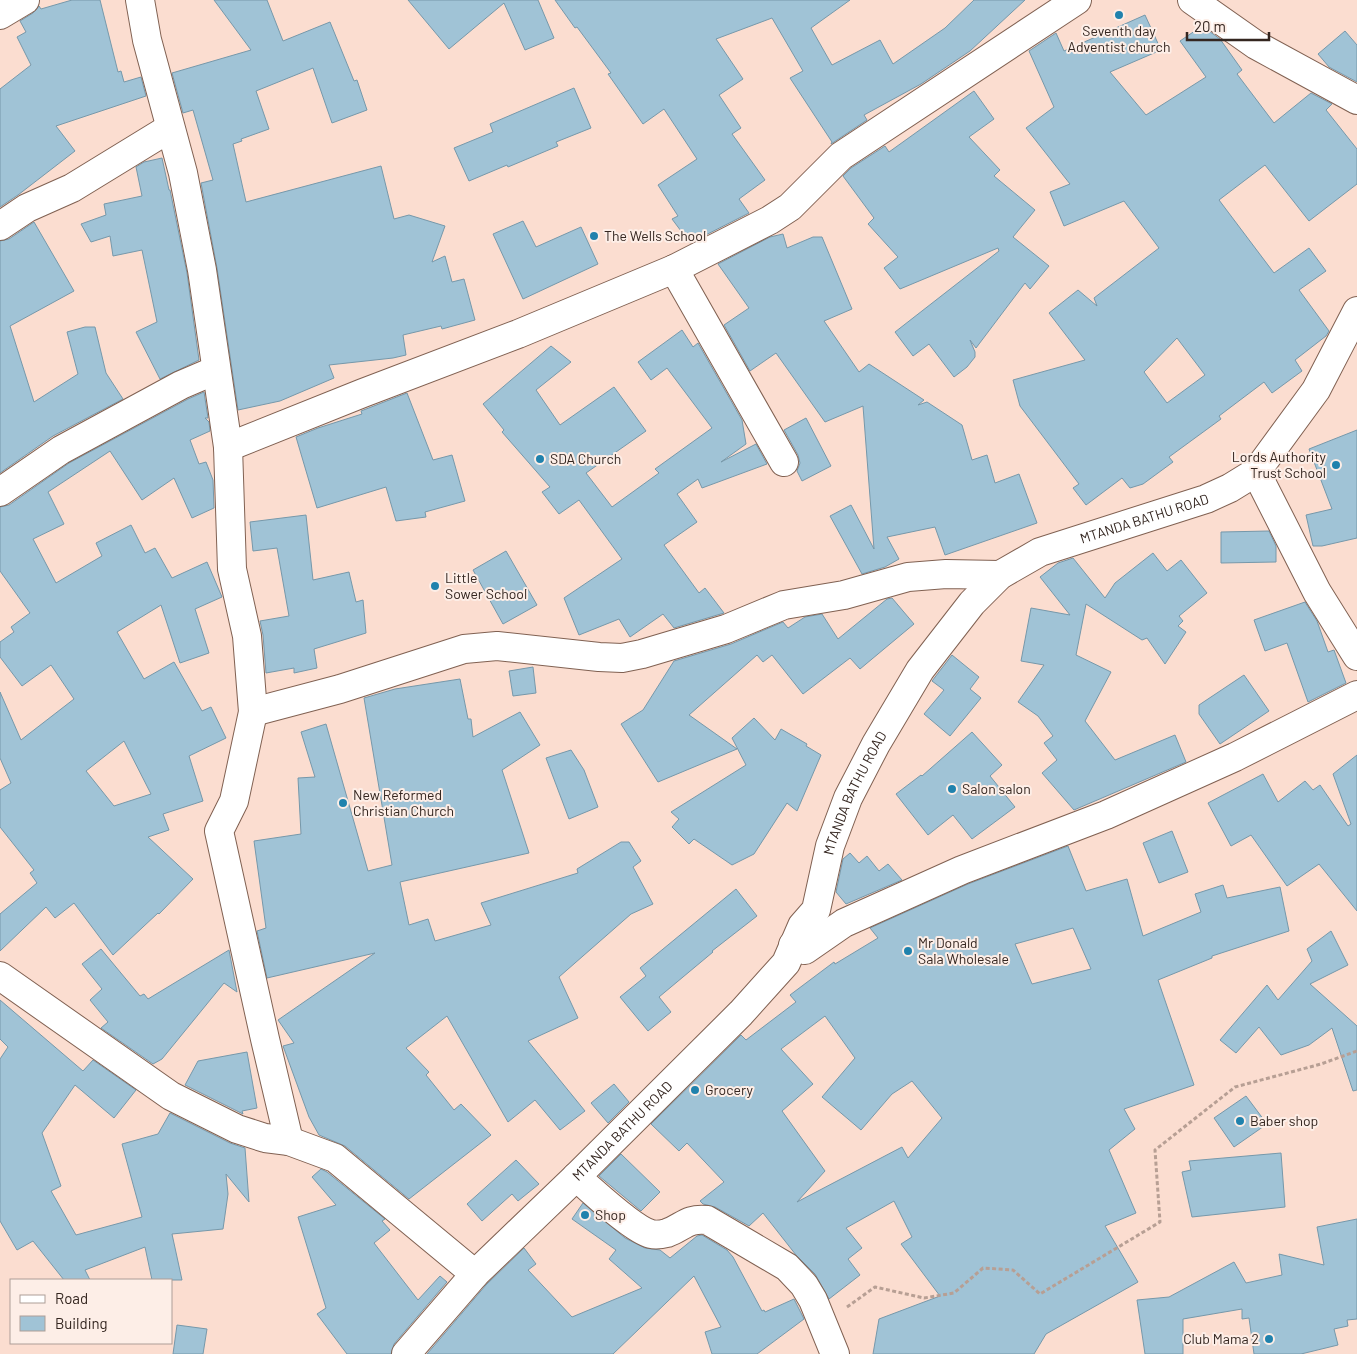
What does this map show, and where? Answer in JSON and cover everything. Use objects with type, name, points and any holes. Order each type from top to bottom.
[{"type":"street","points":[[0,15],[25,0]]},
{"type":"street","points":[[140,0],[147,40],[183,173],[202,270],[228,447],[232,569],[247,636],[253,712],[234,801],[219,830],[264,1039],[290,1141]]},
{"type":"street","points":[[228,447],[518,334],[674,269],[761,224],[790,207],[841,156],[1077,0]]},
{"type":"street","points":[[1192,0],[1256,45],[1357,100]]},
{"type":"street","points":[[0,226],[27,208],[72,188],[170,128]]},
{"type":"street","points":[[674,269],[784,462]]},
{"type":"street","name":"MTANDA BATHU ROAD","points":[[406,1354],[475,1274],[576,1177],[767,985],[786,963],[802,926],[816,910],[830,846],[848,798],[876,744],[920,670],[972,603],[1000,575],[1040,552],[1206,499],[1230,488],[1256,472],[1316,390],[1357,311]]},
{"type":"street","points":[[0,492],[61,450],[181,385],[216,370]]},
{"type":"street","points":[[1256,472],[1318,592],[1357,656]]},
{"type":"street","points":[[253,712],[340,689],[464,649],[496,646],[599,658],[622,658],[642,654],[726,629],[784,605],[844,595],[908,577],[946,574],[1000,575]]},
{"type":"street","points":[[793,945],[805,950],[844,923],[962,870],[1114,811],[1235,757],[1357,695]]},
{"type":"street","points":[[0,976],[171,1096],[237,1129],[265,1138],[290,1141],[340,1161],[475,1274]]},
{"type":"street","points":[[576,1177],[631,1223],[652,1234],[666,1233],[686,1222],[698,1219],[707,1220],[787,1267],[804,1285],[813,1300],[835,1354]]},
{"type":"path","points":[[824,1324],[875,1286],[924,1298],[939,1296],[954,1293],[983,1268],[1013,1270],[1040,1294],[1160,1222],[1155,1150],[1235,1087],[1321,1064],[1357,1052]]},
{"type":"building","points":[[72,0],[100,0],[118,72],[121,71],[124,82],[141,77],[146,96],[56,126],[75,151],[0,207],[0,89],[31,65],[17,37],[26,32],[20,21],[33,13],[39,6],[41,9]]},
{"type":"building","points":[[214,0],[267,0],[283,41],[330,22],[354,81],[357,80],[367,110],[332,123],[313,68],[256,91],[269,129],[241,139],[242,141],[233,144],[246,202],[381,166],[394,219],[409,215],[445,226],[432,262],[445,256],[452,282],[464,279],[475,320],[442,329],[441,326],[403,335],[406,355],[329,365],[334,378],[280,401],[238,410],[217,268],[201,183],[213,180],[193,110],[183,113],[172,73],[251,50]]},
{"type":"building","points":[[408,0],[538,0],[554,38],[525,50],[504,3],[449,49]]},
{"type":"building","points":[[555,0],[850,0],[811,28],[832,65],[880,40],[893,64],[945,28],[974,0],[1025,0],[970,51],[921,84],[864,115],[867,120],[831,144],[832,142],[790,78],[803,71],[772,18],[716,39],[743,79],[719,95],[741,128],[732,134],[765,180],[739,199],[749,213],[690,243],[672,219],[678,216],[658,185],[697,159],[664,109],[643,124],[608,74],[611,73]]},
{"type":"building","points":[[1145,15],[1161,50],[1110,72],[1146,115],[1206,77],[1180,41],[1202,26],[1220,39],[1242,70],[1237,74],[1274,123],[1311,93],[1332,104],[1326,110],[1357,149],[1357,184],[1309,221],[1265,165],[1219,200],[1274,273],[1309,248],[1326,271],[1299,290],[1329,331],[1326,336],[1295,360],[1302,371],[1272,393],[1264,382],[1219,416],[1221,419],[1169,457],[1173,462],[1143,484],[1130,488],[1122,478],[1086,505],[1073,488],[1079,484],[1020,406],[1013,380],[1085,360],[1049,313],[1078,290],[1097,306],[1094,298],[1159,248],[1124,201],[1064,226],[1050,192],[1070,184],[1026,128],[1054,107],[1029,51],[1056,33],[1064,51]],"holes":[[[1177,338],[1205,375],[1167,403],[1144,372]]]},
{"type":"building","points":[[1345,31],[1357,45],[1357,82],[1329,67],[1318,54]]},
{"type":"building","points":[[574,88],[591,128],[556,142],[558,146],[469,181],[454,148],[493,132],[490,124]]},
{"type":"building","points":[[974,91],[994,119],[969,137],[1000,170],[994,176],[1035,210],[1013,237],[1049,266],[1030,289],[1025,283],[976,348],[970,340],[975,357],[967,367],[954,377],[929,344],[913,356],[895,332],[999,251],[998,248],[900,289],[884,268],[898,257],[868,224],[874,218],[843,176],[851,168],[885,146],[889,152]]},
{"type":"building","points":[[162,158],[187,273],[199,360],[160,379],[136,332],[157,322],[142,250],[113,256],[110,236],[91,242],[81,224],[106,215],[104,204],[142,196],[136,167],[144,162]]},
{"type":"building","points":[[523,221],[536,247],[581,227],[598,264],[523,299],[493,234]]},
{"type":"building","points":[[34,222],[74,291],[10,326],[34,402],[78,374],[67,332],[85,327],[95,327],[106,373],[123,399],[53,436],[0,473],[0,241],[9,239]]},
{"type":"building","points":[[783,234],[787,248],[813,237],[822,237],[852,309],[824,321],[859,372],[869,364],[924,400],[918,405],[927,402],[962,425],[972,460],[987,455],[995,483],[1019,474],[1037,523],[945,555],[935,527],[887,537],[899,559],[885,567],[862,574],[830,516],[851,505],[874,549],[863,406],[825,422],[776,353],[750,371],[724,325],[749,308],[718,264],[770,237]]},
{"type":"building","points":[[682,330],[693,347],[698,343],[742,420],[746,444],[721,462],[756,444],[767,464],[702,488],[698,479],[677,494],[697,522],[664,545],[699,593],[705,588],[724,613],[674,628],[663,614],[630,637],[619,619],[579,635],[564,598],[622,559],[579,500],[559,514],[542,492],[550,487],[502,432],[504,430],[483,404],[551,346],[571,362],[536,390],[560,425],[614,387],[646,431],[586,473],[612,507],[659,473],[655,469],[712,428],[667,368],[651,380],[638,362]]},
{"type":"building","points":[[204,392],[208,418],[205,418],[209,422],[210,431],[190,440],[199,464],[206,462],[213,480],[214,508],[192,518],[174,478],[142,500],[110,451],[48,492],[64,524],[33,539],[56,583],[102,556],[96,543],[131,525],[145,553],[155,548],[172,578],[207,562],[222,597],[195,609],[209,653],[180,663],[161,605],[117,632],[144,679],[174,662],[202,711],[211,707],[226,738],[189,756],[203,801],[163,814],[169,830],[148,837],[193,879],[159,914],[113,955],[74,903],[55,918],[46,907],[0,951],[0,914],[37,883],[30,873],[34,870],[0,827],[0,790],[11,783],[0,758],[0,692],[21,740],[74,699],[51,665],[22,686],[0,657],[0,642],[14,632],[11,627],[30,613],[0,571],[0,507],[9,505],[69,463]],"holes":[[[124,741],[151,794],[114,806],[86,771]]]},
{"type":"building","points":[[407,393],[433,460],[452,455],[465,501],[425,512],[426,517],[396,521],[386,487],[317,508],[296,437],[362,414],[361,411]]},
{"type":"building","points":[[806,418],[831,466],[802,481],[797,471],[800,463],[798,455],[784,430]]},
{"type":"building","points":[[1357,430],[1357,538],[1322,546],[1313,546],[1306,515],[1332,509],[1309,449]]},
{"type":"building","points":[[306,515],[313,580],[349,572],[356,602],[363,600],[366,633],[314,649],[317,668],[294,673],[294,668],[266,673],[260,621],[289,616],[277,548],[253,551],[250,522]]},
{"type":"building","points":[[1269,531],[1276,546],[1276,562],[1221,563],[1221,532]]},
{"type":"building","points":[[506,551],[537,605],[503,624],[473,570]]},
{"type":"building","points":[[1153,553],[1167,571],[1181,560],[1207,593],[1179,616],[1183,621],[1178,626],[1186,632],[1165,664],[1147,638],[1142,640],[1086,604],[1076,655],[1111,672],[1085,721],[1115,760],[1175,735],[1186,762],[1074,810],[1042,773],[1057,760],[1044,743],[1053,736],[1038,716],[1018,702],[1044,665],[1021,661],[1031,608],[1070,615],[1040,577],[1058,563],[1073,558],[1105,598],[1115,583]]},
{"type":"building","points":[[892,598],[914,624],[860,669],[850,658],[803,694],[772,655],[763,662],[757,655],[689,715],[737,749],[658,782],[621,724],[643,710],[674,661],[731,644],[783,622],[788,628],[805,617],[822,614],[838,639],[887,599]]},
{"type":"building","points":[[1305,602],[1317,621],[1328,652],[1334,650],[1346,683],[1308,702],[1287,643],[1265,651],[1254,620]]},
{"type":"building","points":[[952,655],[979,677],[970,689],[981,698],[950,736],[924,714],[944,690],[932,681]]},
{"type":"building","points":[[533,667],[536,693],[513,696],[509,671]]},
{"type":"building","points":[[1244,675],[1269,711],[1220,744],[1199,714],[1199,705]]},
{"type":"building","points":[[460,679],[468,719],[471,719],[473,737],[520,712],[540,745],[502,770],[529,853],[400,882],[409,925],[428,919],[435,941],[491,925],[481,903],[578,873],[577,869],[621,842],[629,842],[641,861],[633,867],[653,904],[631,914],[559,977],[578,1018],[528,1041],[585,1111],[560,1130],[535,1100],[508,1122],[447,1016],[406,1048],[429,1072],[426,1075],[454,1110],[461,1104],[491,1135],[409,1199],[345,1146],[319,1135],[309,1117],[283,1046],[294,1043],[278,1020],[375,953],[267,978],[257,931],[266,928],[254,841],[301,834],[298,778],[315,777],[301,732],[326,724],[368,871],[392,865],[364,698],[395,689]]},
{"type":"building","points":[[754,718],[775,740],[781,729],[807,744],[806,746],[821,755],[797,811],[787,803],[754,854],[732,865],[694,839],[689,844],[672,827],[679,819],[671,812],[746,765],[732,738]]},
{"type":"building","points":[[972,732],[1002,765],[990,776],[1015,807],[972,839],[953,815],[928,835],[896,794],[922,776]]},
{"type":"building","points":[[571,750],[584,770],[598,807],[569,819],[546,758]]},
{"type":"building","points":[[1357,755],[1357,911],[1319,864],[1287,886],[1251,835],[1231,846],[1208,803],[1263,774],[1278,802],[1305,781],[1313,790],[1320,785],[1348,826],[1351,824],[1333,774]]},
{"type":"building","points":[[1172,831],[1188,872],[1159,883],[1143,843]]},
{"type":"building","points":[[1068,846],[1086,891],[1127,879],[1143,936],[1201,912],[1195,894],[1223,885],[1227,898],[1280,887],[1289,931],[1212,956],[1212,958],[1158,980],[1194,1085],[1124,1109],[1135,1129],[1109,1150],[1136,1213],[1105,1226],[1138,1282],[1046,1334],[1034,1354],[873,1354],[879,1319],[940,1296],[901,1244],[912,1237],[894,1201],[846,1228],[862,1248],[848,1259],[860,1275],[829,1299],[815,1274],[796,1255],[763,1213],[749,1226],[715,1207],[703,1204],[700,1201],[724,1182],[687,1143],[679,1151],[651,1124],[741,1035],[746,1040],[796,1002],[790,995],[834,962],[835,964],[878,938],[870,928],[968,884]],"holes":[[[1073,928],[1091,969],[1032,984],[1015,944]],[[825,1016],[855,1058],[822,1097],[861,1130],[892,1094],[912,1081],[942,1118],[908,1158],[902,1147],[797,1202],[825,1171],[782,1111],[813,1084],[781,1049]]]},
{"type":"building","points":[[850,853],[859,863],[867,856],[879,871],[888,864],[902,880],[846,904],[836,892],[843,859]]},
{"type":"building","points":[[736,889],[757,916],[712,951],[659,997],[671,1012],[648,1031],[620,997],[646,976],[640,968]]},
{"type":"building","points":[[1331,931],[1348,965],[1310,984],[1357,1026],[1357,1090],[1353,1091],[1332,1028],[1309,1045],[1281,1055],[1259,1027],[1236,1053],[1220,1040],[1267,985],[1278,1000],[1312,961],[1307,949]]},
{"type":"building","points":[[101,949],[140,996],[144,994],[148,999],[229,950],[237,992],[224,983],[162,1059],[153,1064],[101,1028],[108,1022],[90,1000],[102,989],[82,964]]},
{"type":"building","points":[[0,1000],[83,1071],[93,1060],[136,1090],[114,1118],[75,1085],[42,1133],[61,1186],[51,1191],[76,1235],[142,1217],[122,1144],[158,1134],[170,1113],[230,1143],[245,1148],[249,1202],[226,1174],[228,1194],[223,1229],[172,1234],[182,1280],[152,1279],[145,1247],[85,1270],[90,1279],[63,1279],[33,1241],[17,1250],[0,1221],[0,1059],[8,1047],[0,1039]]},
{"type":"building","points":[[247,1052],[257,1108],[242,1111],[243,1114],[185,1085],[198,1061]]},
{"type":"building","points":[[614,1084],[629,1102],[608,1123],[591,1103]]},
{"type":"building","name":"Baber shop","points":[[1246,1096],[1267,1124],[1234,1147],[1214,1118]]},
{"type":"building","points":[[1281,1153],[1285,1207],[1192,1217],[1182,1172],[1191,1170],[1189,1161]]},
{"type":"building","points":[[621,1154],[660,1192],[641,1211],[599,1176]]},
{"type":"building","points":[[516,1160],[539,1184],[518,1201],[512,1194],[482,1221],[467,1204]]},
{"type":"building","points":[[321,1169],[385,1219],[382,1221],[390,1230],[374,1243],[418,1300],[440,1276],[447,1282],[394,1344],[391,1354],[347,1354],[317,1314],[326,1308],[298,1217],[336,1205],[312,1177]]},
{"type":"building","points":[[583,1203],[625,1238],[645,1248],[660,1250],[670,1258],[697,1236],[702,1235],[727,1250],[733,1257],[762,1311],[764,1310],[765,1312],[794,1299],[804,1319],[757,1354],[712,1354],[705,1332],[721,1327],[694,1276],[613,1354],[427,1354],[486,1285],[524,1248],[536,1264],[528,1270],[572,1317],[642,1288],[609,1259],[616,1250],[572,1219]]},
{"type":"building","points":[[1357,1219],[1357,1319],[1347,1320],[1348,1326],[1334,1329],[1338,1345],[1301,1354],[1254,1354],[1249,1318],[1242,1319],[1242,1309],[1183,1319],[1183,1354],[1145,1354],[1137,1300],[1169,1297],[1234,1262],[1246,1283],[1282,1275],[1279,1254],[1324,1265],[1317,1227]]},
{"type":"building","points":[[177,1325],[207,1329],[203,1354],[173,1354]]},
{"type":"place","name":"Seventh day Adventist church","points":[[1119,15]]},
{"type":"place","name":"The Wells School","points":[[594,236]]},
{"type":"place","name":"SDA Church","points":[[540,459]]},
{"type":"place","name":"Lords Authority Trust School","points":[[1336,465]]},
{"type":"place","name":"Little Sower School","points":[[435,586]]},
{"type":"place","name":"Salon salon","points":[[952,789]]},
{"type":"place","name":"New Reformed Christian Church","points":[[343,803]]},
{"type":"place","name":"Mr Donald Sala Wholesale","points":[[908,951]]},
{"type":"place","name":"Grocery","points":[[695,1090]]},
{"type":"place","name":"Baber shop","points":[[1240,1121]]},
{"type":"place","name":"Shop","points":[[585,1215]]},
{"type":"place","name":"Club Mama 2","points":[[1269,1339]]}]
